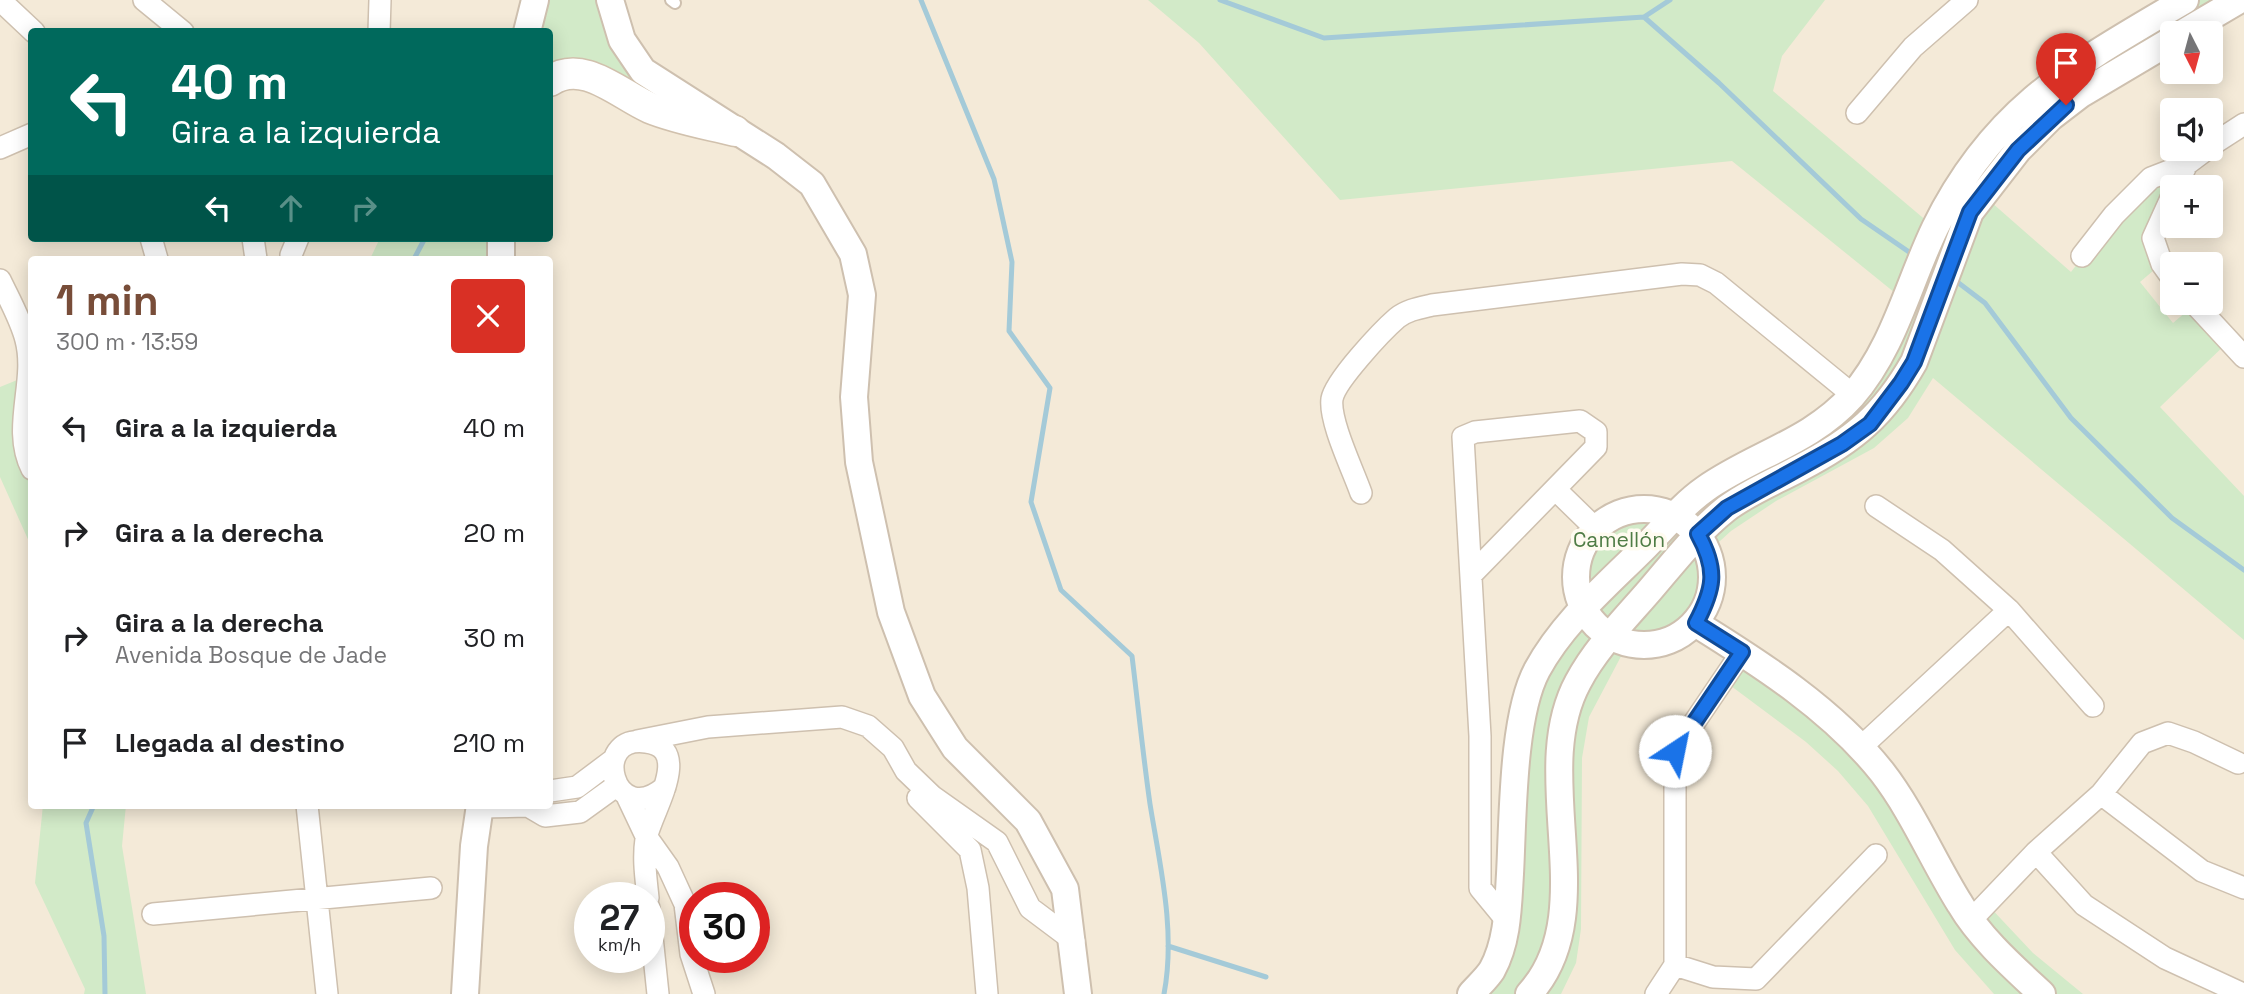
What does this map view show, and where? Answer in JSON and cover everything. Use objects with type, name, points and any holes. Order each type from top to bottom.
[{"type":"main road","points":[[553,80],[574,74],[596,79],[650,107],[735,131]]},
{"type":"street","points":[[144,0],[178,28]]},
{"type":"street","points":[[379,28],[380,0]]},
{"type":"street","points":[[528,28],[535,0]]},
{"type":"street","points":[[610,0],[622,40],[643,71],[776,156],[812,184],[853,254],[862,295],[855,397],[859,462],[891,612],[922,696],[955,748],[1028,821],[1065,889],[1074,941],[1078,994]]},
{"type":"street","points":[[1857,113],[1913,47],[1967,0]]},
{"type":"street","points":[[1471,994],[1492,970],[1507,922],[1522,708],[1536,673],[1550,648],[1582,610],[1703,490],[1745,464],[1803,438],[1853,395],[1874,365],[1935,228],[1964,177],[1999,132],[2032,97],[2071,68],[2185,0]]},
{"type":"street","points":[[2203,21],[2239,0]]},
{"type":"street","points":[[3,1],[30,28]]},
{"type":"street","points":[[1529,994],[1539,982],[1561,931],[1561,728],[1578,683],[1609,637],[1698,534],[1727,508],[1842,444],[1870,424],[1914,362],[1970,212],[2018,150],[2051,117],[2081,94],[2160,47]]},
{"type":"street","points":[[2223,138],[2244,124]]},
{"type":"street","points":[[0,148],[28,136]]},
{"type":"street","points":[[2082,256],[2114,215],[2151,178],[2191,161]]},
{"type":"street","points":[[2182,175],[2187,164]]},
{"type":"street","points":[[2160,223],[2153,238],[2160,258]]},
{"type":"street","points":[[1361,493],[1334,413],[1332,398],[1338,384],[1397,318],[1411,310],[1432,305],[1682,274],[1700,275],[1716,283],[1853,395]]},
{"type":"street","points":[[0,280],[27,341],[23,420],[28,462]]},
{"type":"street","points":[[2205,315],[2244,357]]},
{"type":"street","points":[[1874,365],[1901,383]]},
{"type":"street","points":[[1472,574],[1596,447],[1596,432],[1580,421],[1475,432],[1463,438],[1480,736],[1480,887],[1507,922]]},
{"type":"street","points":[[1555,489],[1595,528]]},
{"type":"street","points":[[1876,506],[1942,550],[2009,610],[2092,706]]},
{"type":"street","points":[[1642,509],[1676,516],[1698,534],[1711,563],[1711,595],[1696,623],[1670,641],[1639,646],[1609,637],[1582,610],[1574,576],[1584,542],[1595,528],[1608,518],[1642,509]]},
{"type":"street","points":[[1860,748],[2009,610]]},
{"type":"street","points":[[1696,623],[1801,695],[1860,748],[1881,771],[1901,801],[1970,920],[2042,994]]},
{"type":"street","points":[[1656,994],[1675,964],[1675,751],[1742,652]]},
{"type":"street","points":[[553,791],[577,787],[613,760],[618,751],[637,741],[708,727],[842,717],[868,726],[893,748],[918,798],[970,850],[978,888],[986,994]]},
{"type":"street","points":[[646,882],[644,858],[646,836],[665,787],[670,764],[708,727]]},
{"type":"street","points":[[1970,920],[2036,852],[2101,794],[2142,743],[2168,733],[2194,742],[2238,764]]},
{"type":"street","points":[[637,741],[652,743],[664,751],[670,764]]},
{"type":"street","points":[[613,760],[612,773],[646,836],[668,867],[685,904],[691,954],[704,994]]},
{"type":"street","points":[[906,771],[932,796],[997,842],[1030,908],[1074,941]]},
{"type":"street","points":[[534,809],[545,816],[580,812],[622,791],[641,799],[654,796],[665,787]]},
{"type":"street","points":[[2101,794],[2202,872],[2244,888]]},
{"type":"street","points":[[307,809],[327,994]]},
{"type":"street","points":[[465,994],[475,809]]},
{"type":"street","points":[[2036,852],[2084,905],[2165,958],[2243,994]]},
{"type":"street","points":[[1675,964],[1713,977],[1756,979],[1876,855]]},
{"type":"street","points":[[153,914],[431,888]]},
{"type":"street","points":[[656,973],[658,994]]},
{"type":"shaded area","points":[[0,0],[2244,0],[2244,994],[0,994]]},
{"type":"green space","points":[[535,0],[610,0],[622,40],[689,103],[650,107],[553,82],[553,28],[528,28]]},
{"type":"green space","name":"Camellón","points":[[1148,0],[1825,0],[1782,56],[1773,91],[1935,228],[1999,132],[2185,0],[2239,0],[2204,21],[2160,21],[2160,47],[2081,94],[1983,195],[2071,272],[2115,215],[2160,184],[2160,218],[2151,237],[2160,265],[2140,282],[2160,307],[2160,315],[2167,315],[2173,323],[2182,315],[2203,315],[2228,342],[2160,407],[2244,496],[2244,640],[1933,378],[1908,418],[1874,448],[1776,501],[1731,531],[1708,552],[1711,572],[1709,591],[1694,621],[1681,633],[1665,641],[1647,645],[1627,645],[1589,717],[1582,758],[1581,929],[1576,963],[1561,994],[1471,994],[1492,970],[1522,708],[1582,610],[1574,576],[1584,542],[1595,528],[1608,518],[1642,509],[1676,516],[1831,417],[1905,301],[1732,161],[1340,200],[1199,43]]},
{"type":"green space","points":[[378,242],[501,242],[501,256],[371,256]]},
{"type":"green space","points":[[27,376],[28,539],[0,477],[0,387]]},
{"type":"green space","points":[[1742,652],[1860,748],[1970,919],[1986,903],[2033,953],[2083,994],[1994,994],[1955,950],[1868,806],[1838,771],[1806,742],[1723,680]]},
{"type":"green space","points":[[43,809],[126,809],[122,846],[146,994],[84,994],[85,989],[35,883]]},
{"type":"waterway","points":[[921,0],[994,179],[1012,262],[1009,331],[1050,388],[1031,502],[1061,590],[1132,656],[1147,786],[1165,899],[1168,946],[1164,994]]},
{"type":"waterway","points":[[1220,0],[1324,38],[1644,17],[1670,0]]},
{"type":"waterway","points":[[1644,17],[1719,83],[1861,219],[1912,254]]},
{"type":"waterway","points":[[416,256],[423,242]]},
{"type":"waterway","points":[[1956,281],[1985,303],[2071,418],[2172,518],[2244,570]]},
{"type":"waterway","points":[[92,809],[86,823],[104,936],[105,994]]},
{"type":"waterway","points":[[1168,946],[1266,977]]},
{"type":"route","points":[[1675,751],[1742,652],[1696,623],[1711,595],[1711,563],[1698,534],[1727,508],[1842,444],[1870,424],[1914,362],[1970,212],[2018,150],[2066,105]]}]
